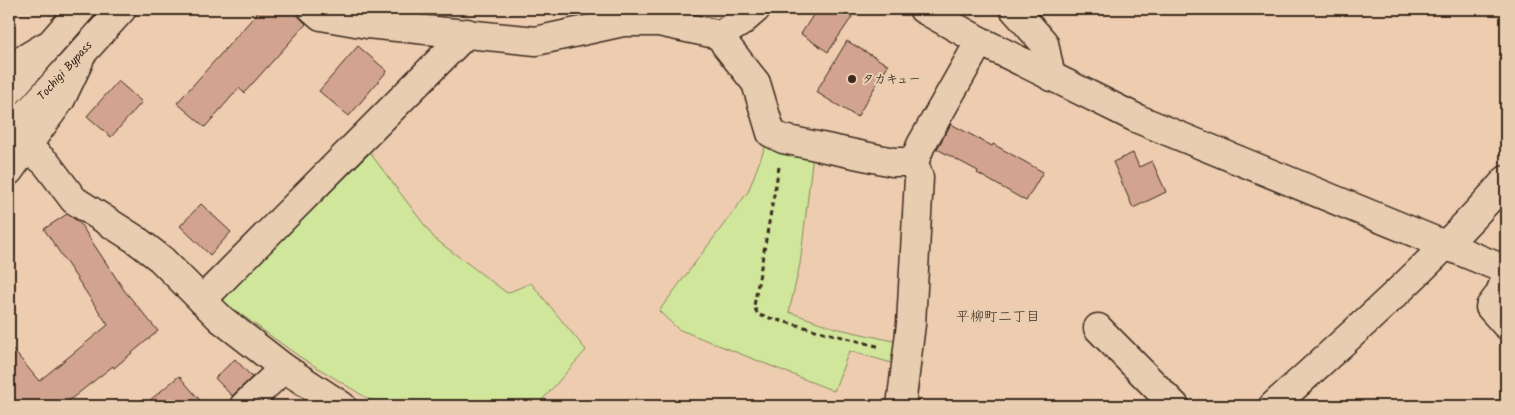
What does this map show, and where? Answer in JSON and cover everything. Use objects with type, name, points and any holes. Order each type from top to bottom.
[{"type":"street","points":[[9,91],[81,9]]},
{"type":"street","name":"Tochigi Bypass","points":[[9,171],[18,140],[86,49],[122,9]]},
{"type":"street","points":[[312,9],[321,16],[367,24],[536,41],[623,22],[659,22],[720,34],[741,22],[756,9]]},
{"type":"street","points":[[923,9],[980,41],[1138,119],[1506,270]]},
{"type":"street","points":[[1014,9],[1044,43],[1051,77]]},
{"type":"street","points":[[202,300],[467,33]]},
{"type":"street","points":[[720,34],[725,44],[756,83],[771,133],[783,139],[893,162],[914,162]]},
{"type":"street","points":[[902,406],[911,324],[919,178],[914,162],[921,145],[980,41]]},
{"type":"street","points":[[9,68],[50,44]]},
{"type":"street","points":[[18,140],[46,163],[74,200],[135,239],[161,259],[221,319],[284,368],[342,406]]},
{"type":"street","points":[[1273,406],[1447,245],[1506,180]]},
{"type":"street","points":[[1506,278],[1499,295],[1490,306],[1506,325]]},
{"type":"street","points":[[1098,328],[1175,406]]},
{"type":"street","points":[[244,406],[284,368]]},
{"type":"path","points":[[783,139],[754,306],[758,315],[907,354]]},
{"type":"green space","points":[[765,147],[813,154],[800,264],[789,312],[835,328],[902,343],[899,365],[849,351],[834,391],[678,329],[659,311],[748,192]]},
{"type":"green space","points":[[370,153],[435,239],[507,293],[531,283],[586,350],[537,406],[380,406],[300,357],[221,300]]},
{"type":"building","points":[[261,9],[291,9],[306,24],[244,93],[239,88],[205,127],[177,103]]},
{"type":"building","points":[[817,9],[839,9],[852,17],[828,52],[801,34]]},
{"type":"building","name":"タカキュー","points":[[847,41],[888,65],[857,117],[816,92]]},
{"type":"building","points":[[358,46],[387,71],[349,116],[319,91]]},
{"type":"building","points":[[118,81],[142,102],[111,137],[87,116]]},
{"type":"building","points":[[951,124],[992,146],[993,144],[1043,172],[1026,201],[977,173],[978,171],[937,149]]},
{"type":"building","points":[[1133,153],[1139,167],[1152,161],[1166,192],[1133,208],[1113,162]]},
{"type":"building","points":[[201,204],[231,232],[210,255],[180,226]]},
{"type":"building","points":[[67,214],[79,222],[124,290],[158,331],[114,368],[113,366],[62,406],[9,406],[9,345],[39,381],[108,325],[44,229]]},
{"type":"building","points":[[235,359],[252,377],[232,396],[215,378]]},
{"type":"building","points":[[179,376],[205,406],[143,406]]},
{"type":"place","name":"タカキュー","points":[[852,79]]},
{"type":"district","name":"平柳町二丁目","points":[[998,317]]}]
